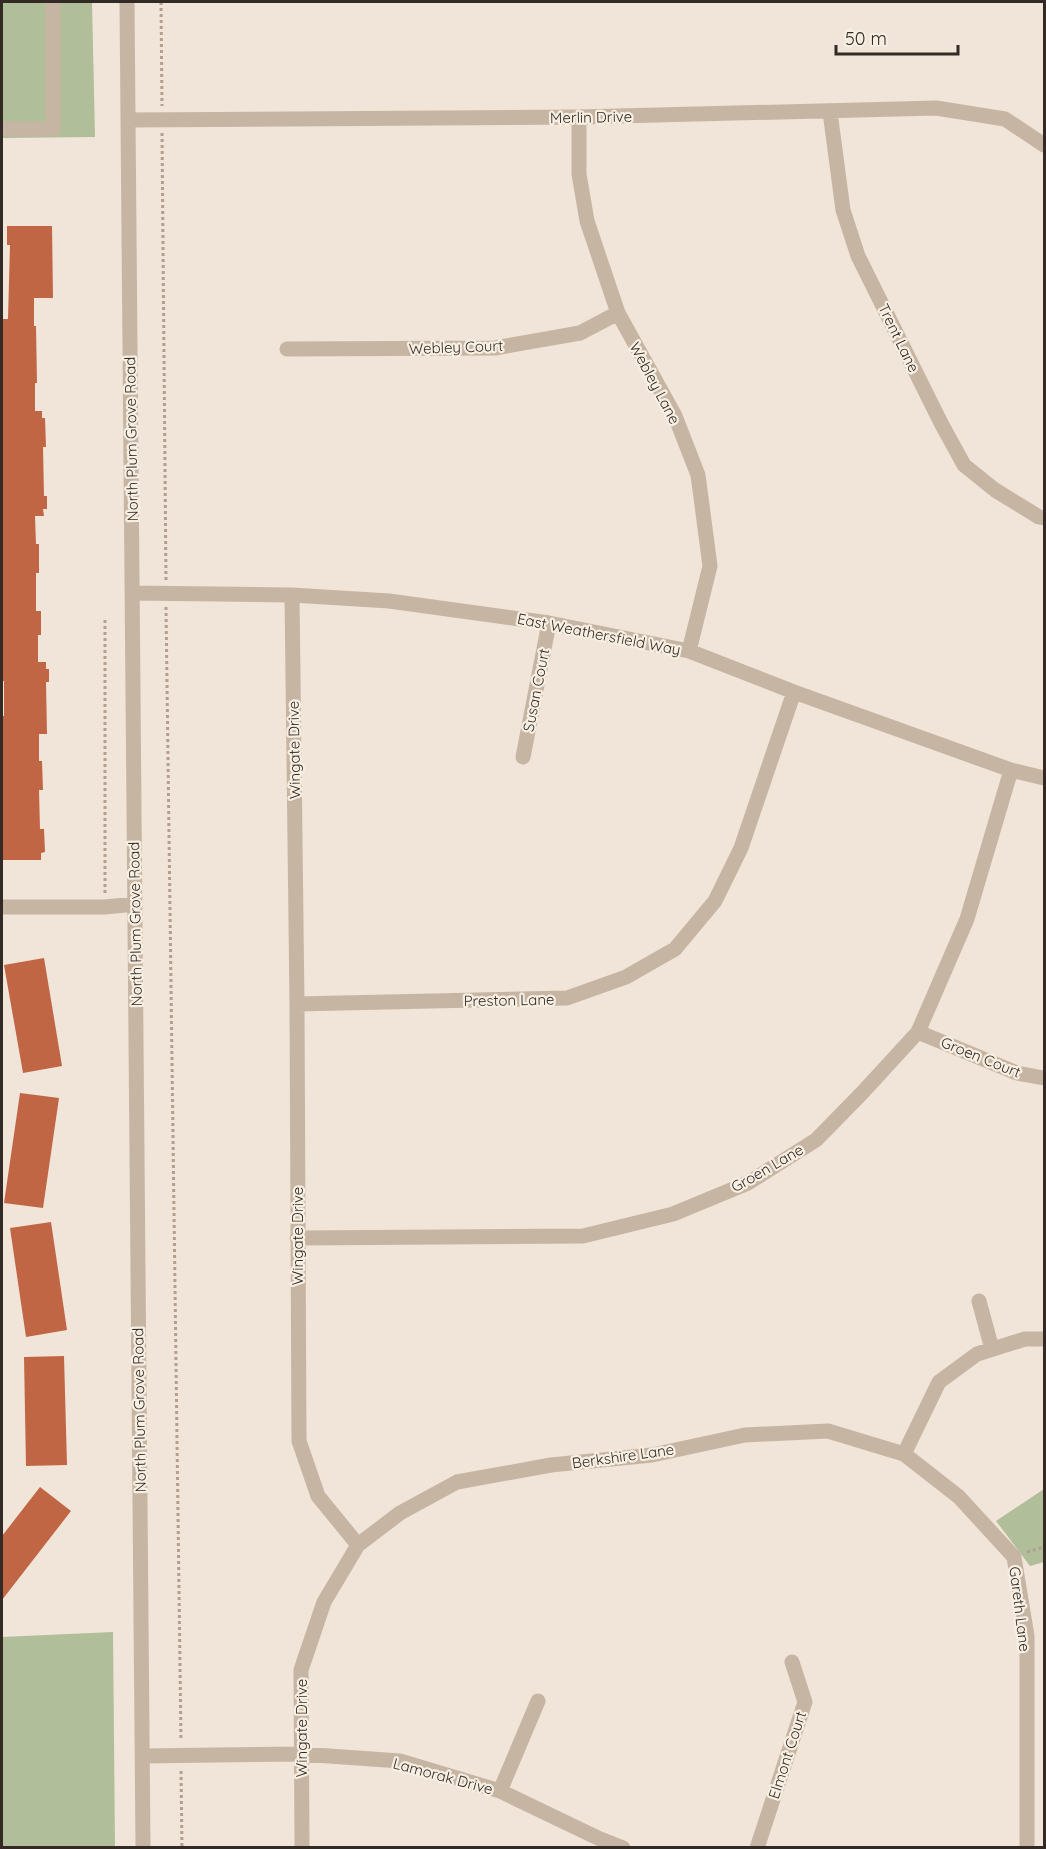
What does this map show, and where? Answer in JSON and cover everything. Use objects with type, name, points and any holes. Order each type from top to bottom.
[{"type":"street","points":[[2,129],[53,129],[53,2]]},
{"type":"street","name":"North Plum Grove Road","points":[[127,2],[143,1848]]},
{"type":"street","name":"Merlin Drive","points":[[128,120],[579,117],[936,108],[1005,118],[1044,145]]},
{"type":"street","name":"Trent Lane","points":[[830,112],[843,210],[858,256],[941,423],[964,465],[995,490],[1044,518]]},
{"type":"street","name":"Webley Lane","points":[[579,117],[579,174],[586,221],[618,313],[675,416],[698,475],[710,566],[689,651]]},
{"type":"street","name":"Webley Court","points":[[287,349],[495,348],[580,333],[618,313]]},
{"type":"street","name":"East Weathersfield Way","points":[[132,593],[292,595],[389,600],[549,623],[689,651],[794,692],[1011,770],[1044,778]]},
{"type":"street","name":"Wingate Drive","points":[[292,595],[299,1441],[318,1496],[358,1545],[324,1602],[300,1671],[302,1848]]},
{"type":"street","name":"Susan Court","points":[[523,757],[549,623]]},
{"type":"street","name":"Preston Lane","points":[[297,1004],[567,998],[626,977],[675,949],[715,901],[741,848],[794,692]]},
{"type":"street","name":"Groen Lane","points":[[297,1238],[583,1236],[673,1214],[748,1183],[816,1140],[918,1032],[966,919],[1011,770]]},
{"type":"street","points":[[2,908],[105,907],[135,904]]},
{"type":"street","name":"Groen Court","points":[[918,1032],[1017,1073],[1044,1078]]},
{"type":"street","points":[[979,1301],[992,1349]]},
{"type":"street","points":[[904,1454],[939,1382],[976,1354],[1025,1339],[1044,1339]]},
{"type":"street","name":"Berkshire Lane","points":[[358,1545],[400,1513],[457,1482],[551,1465],[652,1455],[745,1435],[828,1431],[904,1454]]},
{"type":"street","name":"Gareth Lane","points":[[904,1454],[959,1497],[1014,1557],[1027,1636],[1027,1848]]},
{"type":"street","name":"Elmont Court","points":[[757,1848],[805,1702],[792,1662]]},
{"type":"street","points":[[500,1791],[538,1701]]},
{"type":"street","name":"Lamorak Drive","points":[[142,1756],[301,1754],[400,1761],[500,1791],[598,1843],[623,1848]]},
{"type":"path","points":[[161,2],[165,563]]},
{"type":"path","points":[[105,620],[105,907]]},
{"type":"path","points":[[166,623],[182,1848]]},
{"type":"green space","points":[[2,2],[92,2],[95,137],[2,138]]},
{"type":"green space","points":[[1044,1489],[1044,1562],[1030,1566],[996,1521]]},
{"type":"green space","points":[[113,1632],[115,1847],[2,1847],[2,1637]]},
{"type":"building","points":[[7,226],[52,226],[53,298],[34,298],[37,383],[35,383],[35,411],[42,411],[42,418],[45,418],[44,496],[47,496],[47,509],[43,509],[44,516],[35,516],[36,544],[39,544],[36,611],[41,611],[38,662],[46,662],[46,669],[49,669],[49,682],[46,682],[47,734],[39,734],[39,761],[42,761],[43,790],[39,790],[40,829],[44,829],[45,852],[41,853],[41,860],[2,860],[4,681],[2,681],[2,319],[8,319],[10,245],[7,245]]},
{"type":"building","points":[[44,958],[62,1066],[23,1073],[4,965]]},
{"type":"building","points":[[20,1093],[59,1098],[43,1208],[4,1203]]},
{"type":"building","points":[[51,1222],[67,1330],[26,1337],[10,1228]]},
{"type":"building","points":[[64,1356],[67,1465],[26,1466],[24,1357]]},
{"type":"building","points":[[40,1487],[71,1511],[2,1600],[2,1536]]}]
